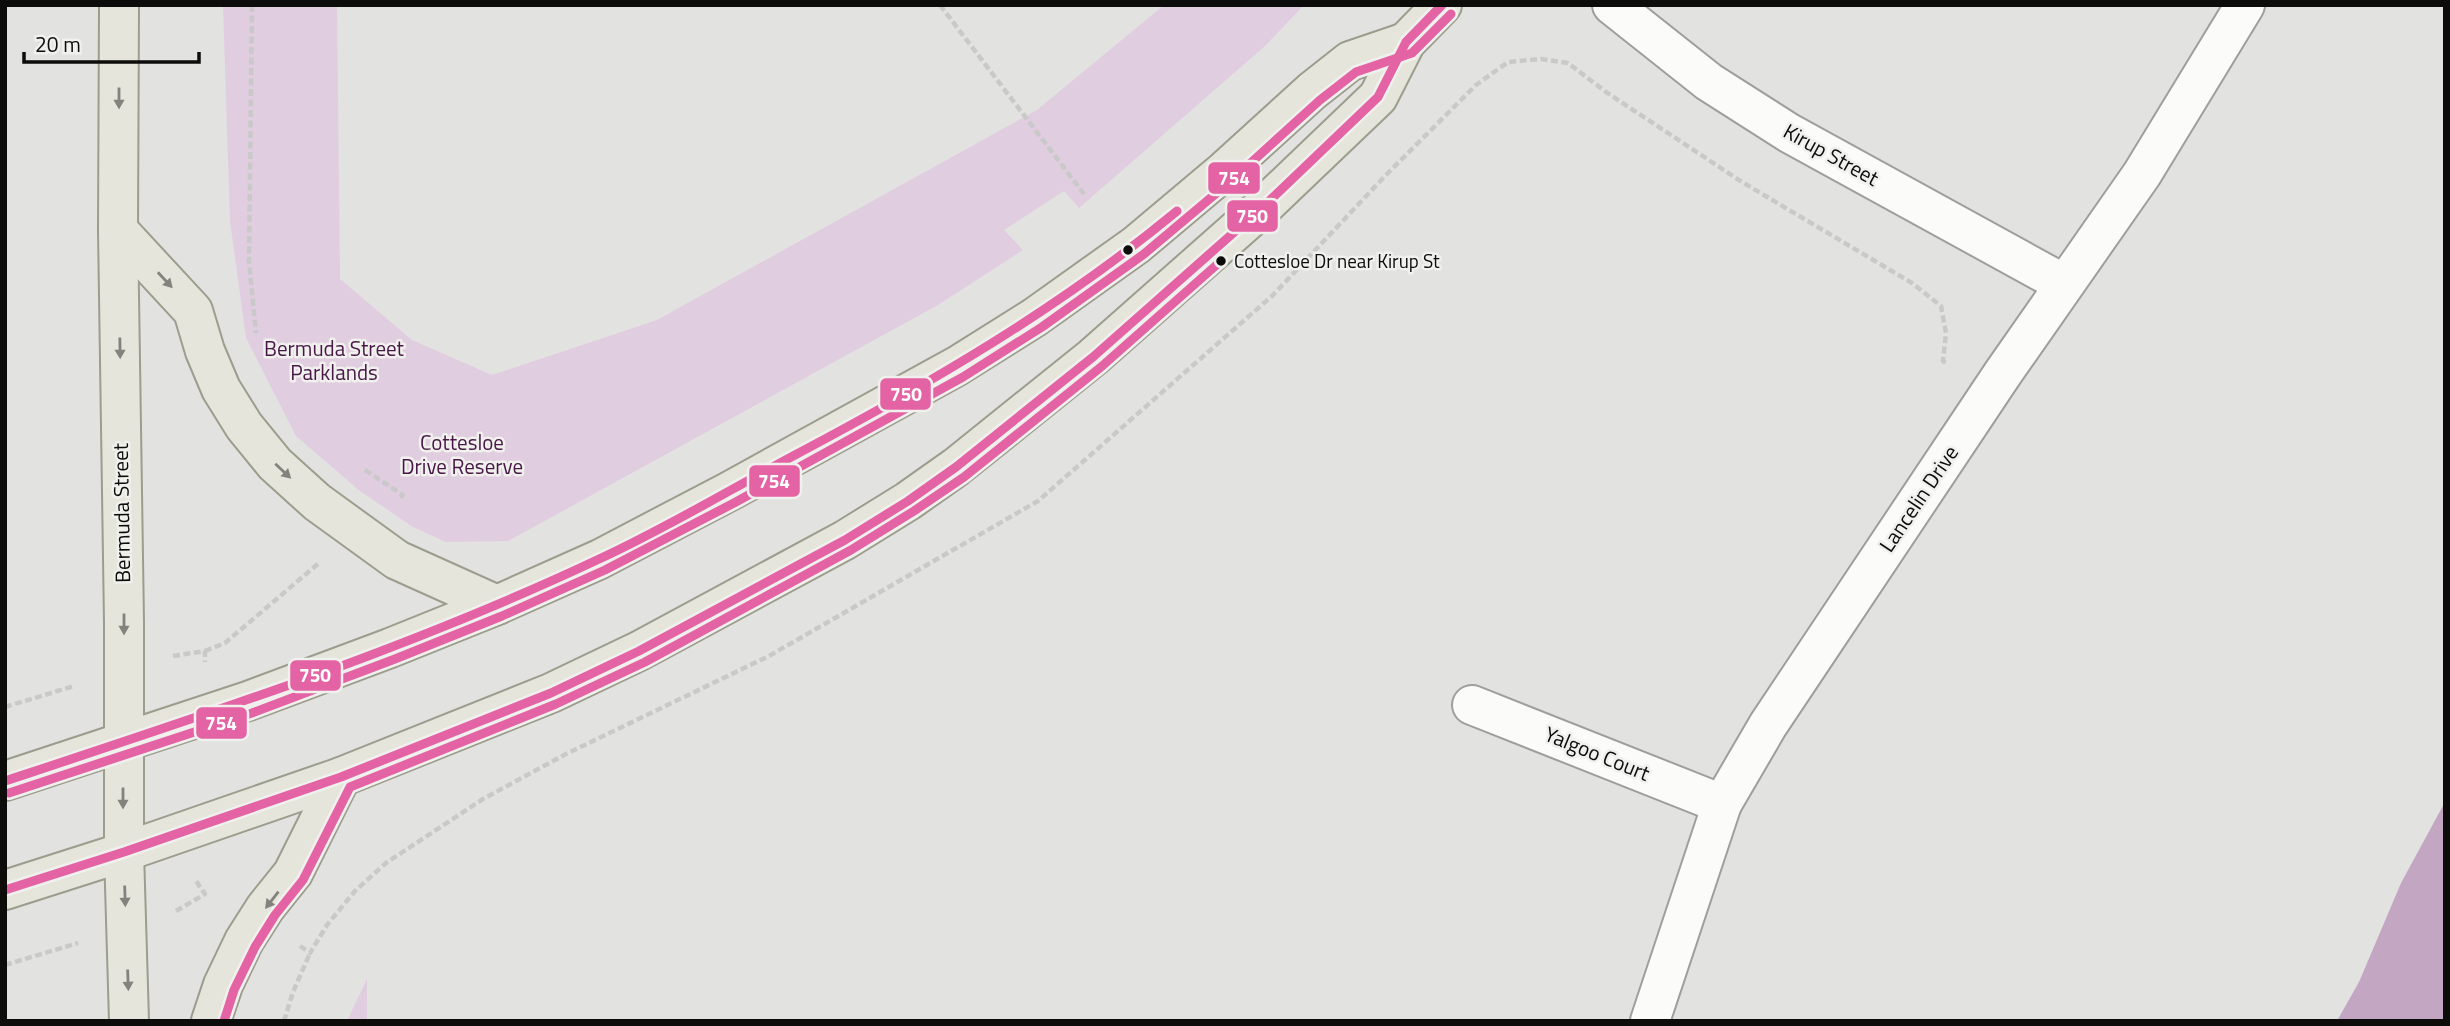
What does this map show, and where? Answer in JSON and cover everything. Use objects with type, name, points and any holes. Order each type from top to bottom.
[{"type":"main road","name":"Bermuda Street","points":[[119,5],[118,230],[124,623],[124,852],[129,1021]]},
{"type":"main road","points":[[5,890],[341,777],[551,693],[639,651],[845,540],[956,467],[1093,357],[1266,204],[1378,97],[1406,42],[1442,5]]},
{"type":"main road","points":[[5,781],[261,696],[497,605],[600,559],[957,366],[1024,324],[1136,245],[1350,61],[1406,42]]},
{"type":"main road","points":[[118,230],[193,311],[220,389],[244,426],[275,464],[317,502],[397,560],[497,605]]},
{"type":"main road","points":[[211,1021],[223,985],[244,941],[265,908],[293,873],[341,777]]},
{"type":"street","name":"Kirup Street","points":[[1612,5],[1709,82],[1789,133],[2064,284]]},
{"type":"street","name":"Lancelin Drive","points":[[1650,1021],[1722,804],[1768,725],[1987,397],[2142,174],[2245,5]]},
{"type":"street","name":"Yalgoo Court","points":[[1472,705],[1722,804]]},
{"type":"path","points":[[252,5],[249,261],[256,338]]},
{"type":"path","points":[[940,5],[1084,194]]},
{"type":"path","points":[[1386,175],[1476,85],[1508,62],[1541,59],[1568,63],[1606,92],[1742,183],[1912,283],[1941,306],[1946,333],[1943,360],[1987,397]]},
{"type":"path","points":[[360,466],[403,495],[392,503]]},
{"type":"path","points":[[179,654],[205,651],[225,643],[327,556]]},
{"type":"path","points":[[204,667],[205,651]]},
{"type":"path","points":[[176,911],[205,894],[196,882]]},
{"type":"path","points":[[284,1021],[310,953]]},
{"type":"green space","name":"Cottesloe Drive Reserve","points":[[223,5],[337,5],[340,279],[412,340],[492,375],[657,320],[1037,110],[1164,5],[1304,5],[1265,46],[1079,208],[1064,191],[1004,230],[1023,250],[938,305],[508,541],[446,542],[413,527],[360,491],[296,436],[246,338],[230,221]]},
{"type":"green space","points":[[367,979],[367,1021],[347,1021]]},
{"type":"shaded area","points":[[2445,802],[2445,1021],[2337,1021],[2359,982],[2401,883]]},
{"type":"transit line","name":"750","points":[[5,890],[341,777],[551,693],[639,651],[845,540],[956,467],[1093,357],[1266,204],[1378,97],[1406,42],[1442,5]]},
{"type":"transit line","name":"754","points":[[9,793],[252,713],[395,659],[502,616],[605,570],[734,503],[963,377],[1042,327],[1144,254],[1232,180],[1320,100],[1356,72],[1412,53],[1451,14]]},
{"type":"transit line","name":"750","points":[[5,781],[304,680],[525,593],[622,548],[895,401],[992,343],[1087,280],[1177,211]]},
{"type":"transit line","name":"754","points":[[224,1021],[234,990],[255,947],[275,915],[303,880],[350,787],[556,704],[645,662],[851,550],[964,477],[1101,367],[1221,261]]},
{"type":"place","name":"Cottesloe Dr near Kirup St","points":[[1221,261]]},
{"type":"park label","name":"Bermuda Street Parklands","points":[[334,361]]}]
